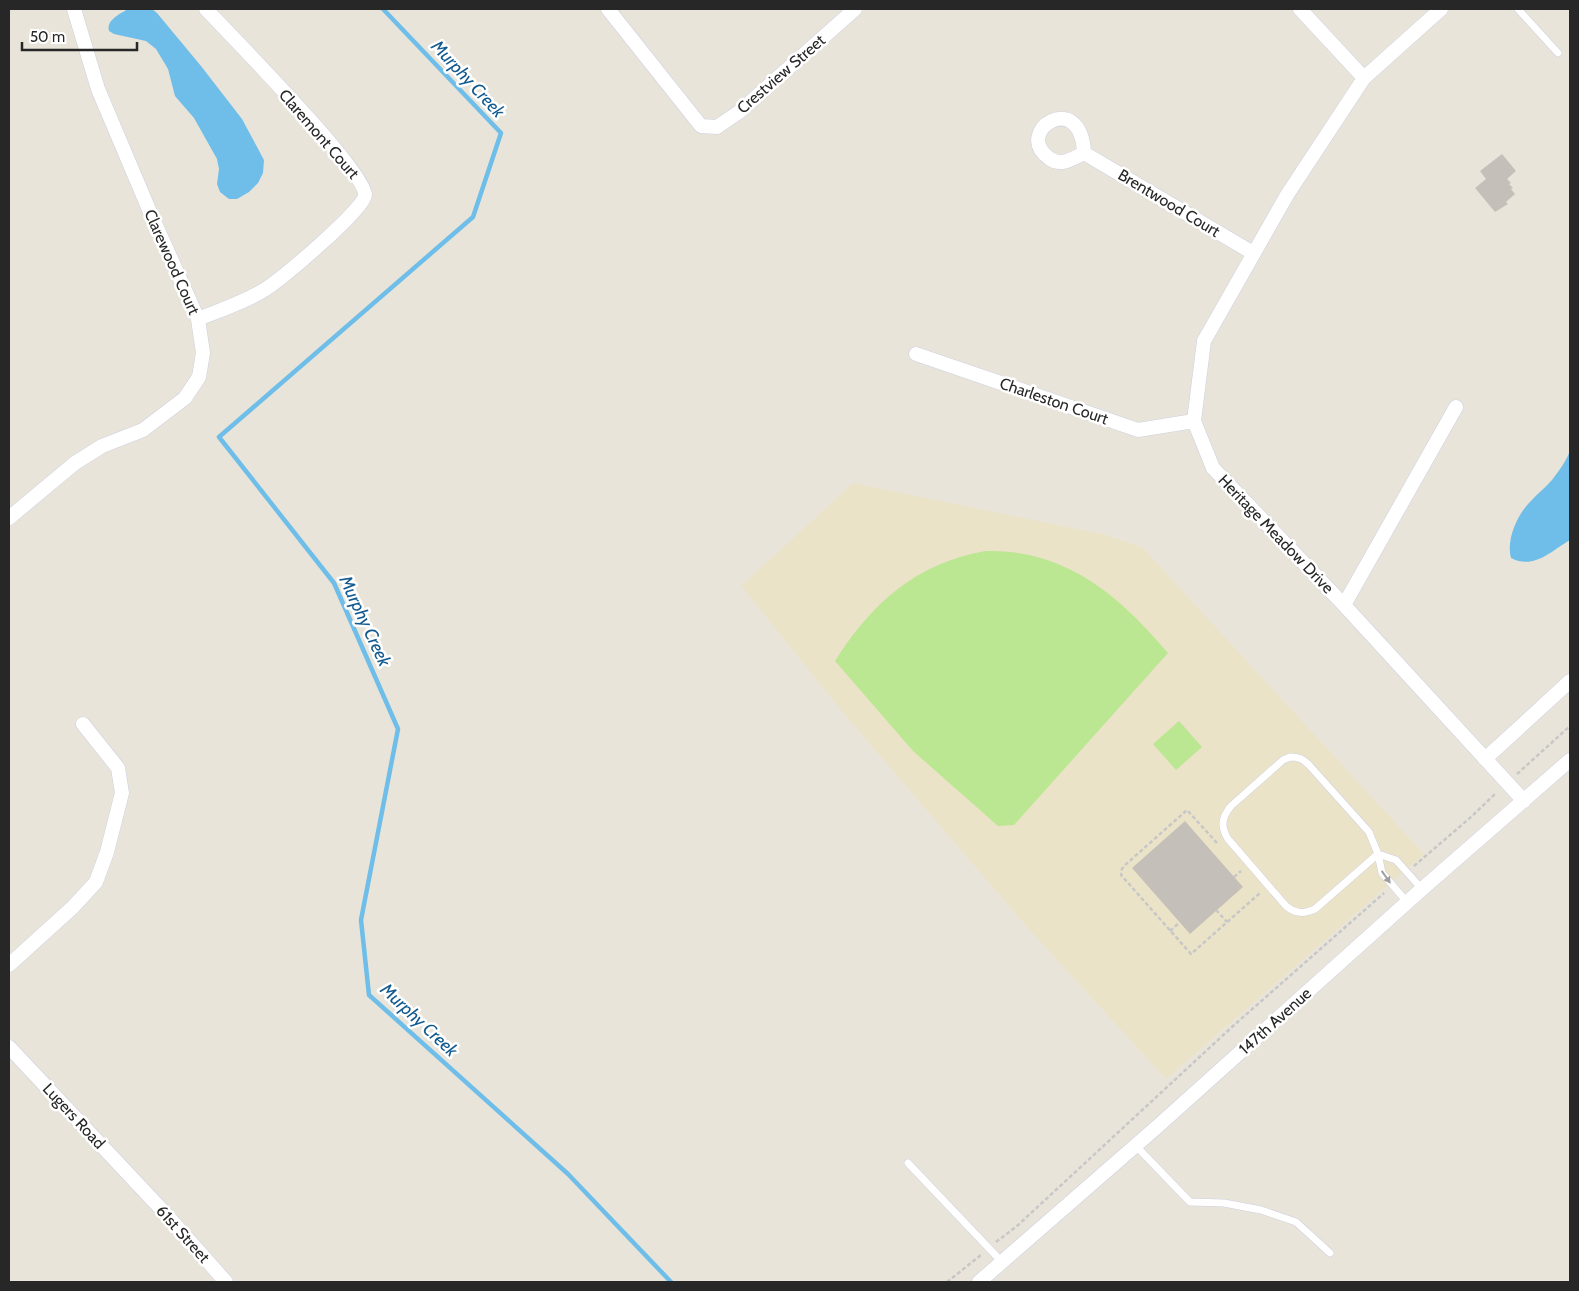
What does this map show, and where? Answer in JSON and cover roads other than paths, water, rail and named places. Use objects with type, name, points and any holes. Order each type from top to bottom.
[{"type":"street","name":"Clarewood Court","points":[[9,518],[75,463],[102,446],[143,430],[185,398],[199,377],[202,353],[198,318],[150,212],[98,89],[74,9]]},
{"type":"street","name":"Claremont Court","points":[[198,318],[241,302],[264,290],[346,221],[362,203],[365,195],[364,186],[322,132],[206,9]]},
{"type":"street","name":"Crestview Street","points":[[608,9],[701,126],[717,126],[739,112],[855,9]]},
{"type":"street","points":[[1300,9],[1364,78]]},
{"type":"street","name":"Heritage Meadow Drive","points":[[1441,9],[1364,78],[1287,195],[1204,341],[1194,421],[1213,468],[1344,605],[1524,801]]},
{"type":"street","name":"Brentwood Court","points":[[1084,153],[1253,253]]},
{"type":"street","name":"Charleston Court","points":[[916,354],[1138,430],[1194,421]]},
{"type":"street","points":[[1344,605],[1456,406]]},
{"type":"street","points":[[1485,759],[1570,681]]},
{"type":"street","points":[[9,965],[74,907],[96,882],[107,852],[122,792],[118,768],[83,724]]},
{"type":"street","name":"147th Avenue","points":[[979,1282],[1136,1146],[1407,902],[1570,760]]},
{"type":"street","name":"Lugers Road","points":[[9,1047],[139,1186]]},
{"type":"street","name":"61st Street","points":[[139,1186],[226,1282]]},
{"type":"lane","points":[[1518,9],[1558,53]]},
{"type":"lane","points":[[1378,854],[1315,909],[1300,913],[1292,910],[1228,839],[1223,831],[1222,823],[1225,814],[1231,806],[1283,760],[1297,757],[1309,765],[1369,832],[1378,854],[1382,873],[1407,902]]},
{"type":"lane","points":[[1378,854],[1396,860],[1422,889]]},
{"type":"lane","points":[[1136,1146],[1190,1202],[1233,1205],[1261,1210],[1296,1222],[1330,1253]]},
{"type":"lane","points":[[908,1163],[1002,1262]]},
{"type":"water","points":[[128,9],[152,9],[157,13],[242,119],[264,160],[263,173],[258,183],[249,192],[237,199],[229,199],[220,192],[217,184],[219,169],[217,159],[194,118],[175,96],[168,69],[156,49],[146,41],[114,34],[109,31],[112,21]]},
{"type":"water","points":[[1570,451],[1570,540],[1542,558],[1527,562],[1511,558],[1511,536],[1517,521],[1525,507],[1555,477]]},
{"type":"waterway","name":"Murphy Creek","points":[[383,9],[501,133],[473,217],[219,437],[334,583],[398,729],[361,920],[369,995],[568,1174],[671,1282]]}]
